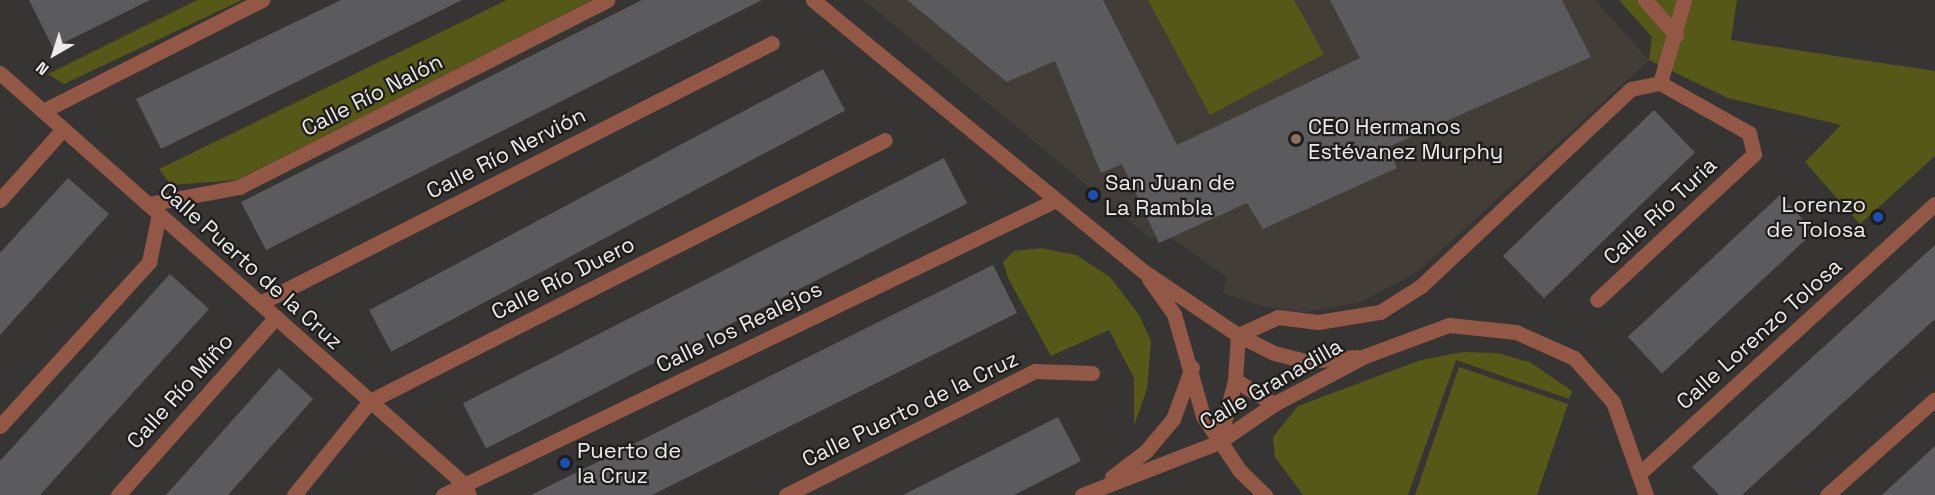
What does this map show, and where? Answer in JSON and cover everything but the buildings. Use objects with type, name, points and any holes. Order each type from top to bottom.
[{"type":"street","points":[[43,111],[261,0]]},
{"type":"street","name":"Calle Río Nalón","points":[[154,209],[239,187],[607,0]]},
{"type":"street","points":[[813,0],[1143,272],[1238,335],[1274,353],[1307,361],[1365,356]]},
{"type":"street","points":[[1645,0],[1676,35]]},
{"type":"street","points":[[1238,335],[1278,317],[1318,322],[1380,312],[1421,286],[1631,89],[1660,83],[1676,35],[1684,0]]},
{"type":"street","name":"Calle Río Nervión","points":[[260,303],[772,43]]},
{"type":"street","name":"Calle Puerto de la Cruz","points":[[0,73],[276,317],[467,490]]},
{"type":"street","name":"Calle Río Turia","points":[[1597,300],[1754,154],[1749,133],[1660,83]]},
{"type":"street","points":[[0,200],[63,129]]},
{"type":"street","name":"Calle Río Duero","points":[[294,495],[370,401],[885,140]]},
{"type":"street","name":"Calle los Realejos","points":[[443,495],[467,490],[1056,200]]},
{"type":"street","name":"Calle Lorenzo Tolosa","points":[[1640,472],[1935,204]]},
{"type":"street","points":[[0,426],[149,262],[154,209]]},
{"type":"street","points":[[1143,272],[1174,314],[1192,367],[1203,416],[1219,442],[1265,495]]},
{"type":"street","name":"Calle Río Miño","points":[[118,495],[276,317]]},
{"type":"street","name":"Calle Granadilla","points":[[1082,495],[1219,442],[1274,404],[1365,356],[1449,325],[1516,332],[1574,358],[1613,402],[1640,472],[1646,495]]},
{"type":"street","points":[[1219,442],[1235,380],[1238,335]]},
{"type":"street","points":[[1098,487],[1146,451],[1173,419],[1192,367]]},
{"type":"street","name":"Calle Puerto de la Cruz","points":[[786,495],[1035,372],[1092,372]]},
{"type":"street","points":[[1235,380],[1274,404]]},
{"type":"street","points":[[1827,495],[1935,399]]},
{"type":"shaded area","points":[[197,0],[242,0],[64,84],[48,74]]},
{"type":"shaded area","points":[[507,0],[592,0],[237,180],[171,185],[159,169]]},
{"type":"shaded area","name":"CEO Hermanos Estévanez Murphy","points":[[864,0],[1595,0],[1649,60],[1417,272],[1361,302],[1305,312],[1261,306],[1223,293],[1227,277],[1164,233],[1151,239]]},
{"type":"shaded area","points":[[1148,0],[1294,0],[1324,54],[1210,115]]},
{"type":"shaded area","points":[[1619,0],[1737,0],[1731,40],[1935,71],[1935,156],[1860,224],[1805,162],[1841,125],[1728,98],[1649,60],[1652,37]]},
{"type":"shaded area","points":[[1041,248],[1076,255],[1110,277],[1139,315],[1151,341],[1147,389],[1134,426],[1134,378],[1109,330],[1051,356],[1008,278],[1003,262],[1014,251]]},
{"type":"shaded area","points":[[1463,352],[1497,353],[1530,362],[1572,391],[1569,399],[1456,360],[1408,495],[1303,495],[1275,457],[1273,437],[1298,406],[1421,360]]},
{"type":"shaded area","points":[[1459,367],[1568,404],[1537,495],[1415,495]]},
{"type":"place","name":"CEO Hermanos Estévanez Murphy","points":[[1296,139]]},
{"type":"place","name":"San Juan de La Rambla","points":[[1093,195]]},
{"type":"place","name":"Lorenzo de Tolosa","points":[[1878,217]]},
{"type":"place","name":"Puerto de la Cruz","points":[[565,463]]}]
